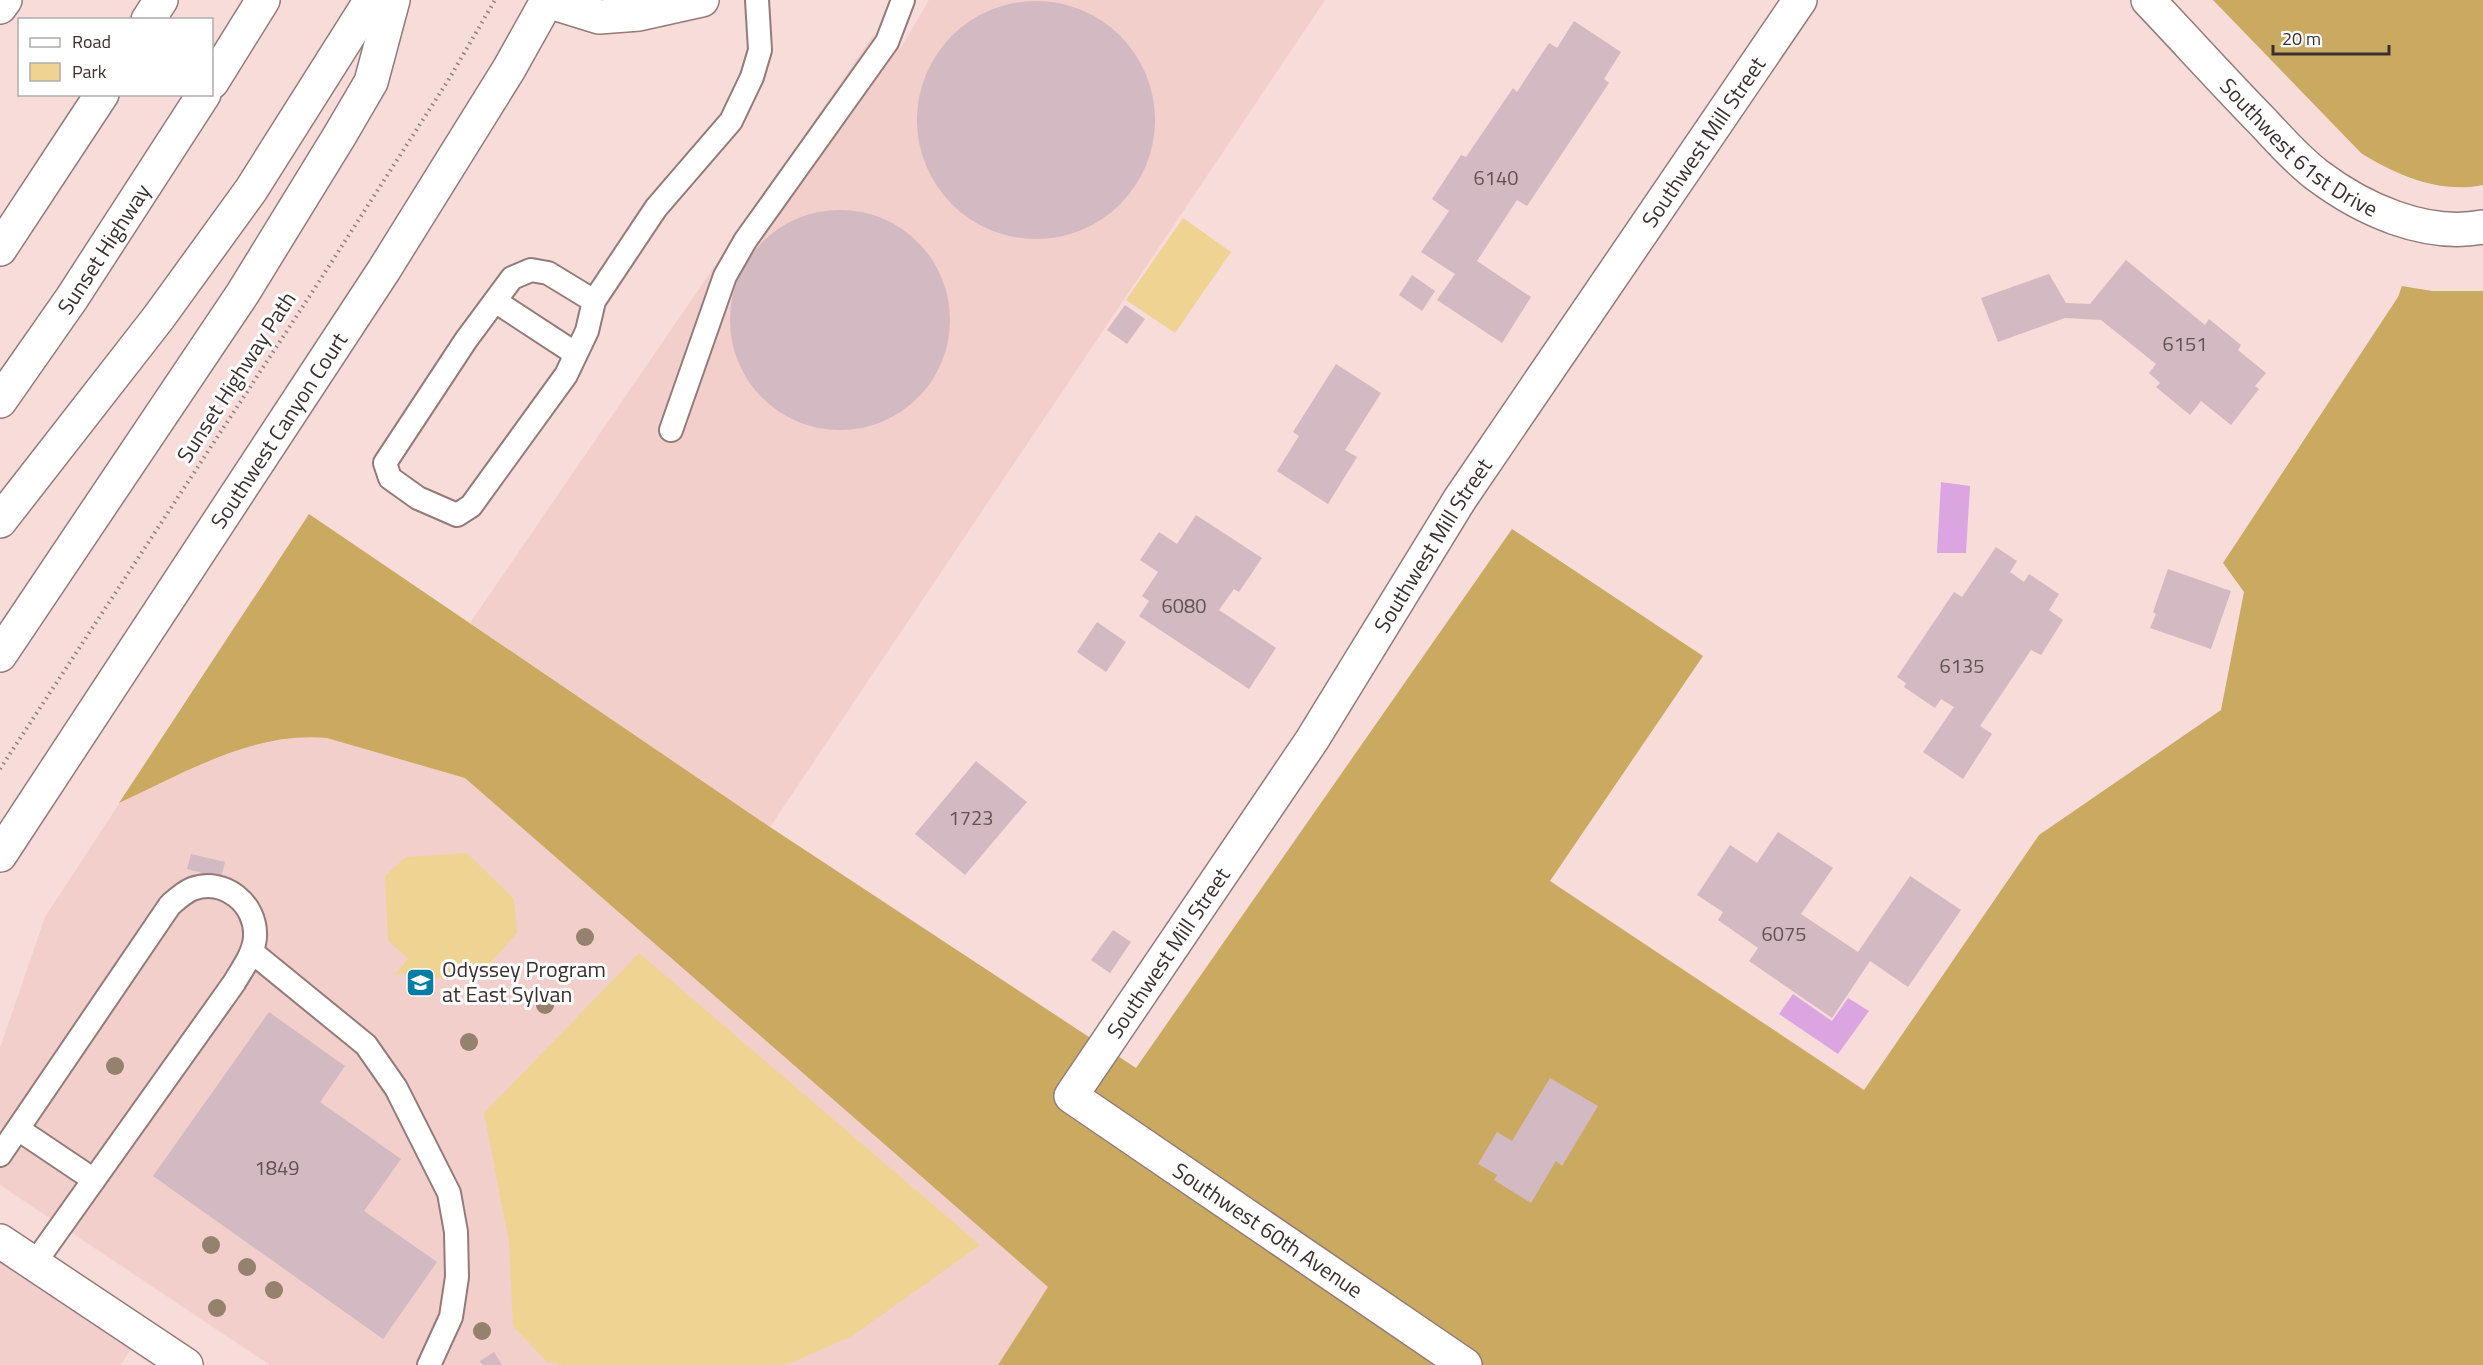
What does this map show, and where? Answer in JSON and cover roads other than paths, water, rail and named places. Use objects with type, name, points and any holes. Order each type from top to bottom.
[{"type":"main road","points":[[0,7],[5,0]]},
{"type":"main road","points":[[149,18],[161,0]]},
{"type":"main road","points":[[213,80],[263,0]]},
{"type":"main road","points":[[0,521],[159,317],[251,190],[371,0]]},
{"type":"main road","points":[[0,655],[231,312],[340,135],[371,82],[393,0]]},
{"type":"main road","points":[[547,1],[599,17],[639,14],[702,0]]},
{"type":"main road","name":"Southwest Mill Street","points":[[1071,1096],[1312,741],[1460,500],[1800,0]]},
{"type":"main road","name":"Southwest 61st Drive","points":[[2148,0],[2260,120],[2317,175],[2365,204],[2404,220],[2435,228],[2470,230],[2483,227]]},
{"type":"main road","name":"Southwest Canyon Court","points":[[0,855],[384,270],[509,69],[547,1]]},
{"type":"main road","points":[[0,249],[101,96]]},
{"type":"main road","name":"Sunset Highway","points":[[0,401],[72,298],[203,96]]},
{"type":"main road","name":"Southwest 60th Avenue","points":[[1071,1096],[1465,1365]]},
{"type":"main road","points":[[0,1241],[186,1365]]},
{"type":"lane","points":[[594,301],[548,273],[531,270],[512,278],[466,340],[385,463],[390,478],[418,498],[457,515],[471,507],[566,375],[587,331],[594,301],[656,208],[731,121],[752,77],[760,50],[757,0]]},
{"type":"lane","points":[[671,430],[725,276],[745,240],[887,42],[903,0]]},
{"type":"lane","points":[[495,301],[576,354]]},
{"type":"lane","points":[[0,1155],[170,905],[181,895],[194,888],[210,886],[224,889],[238,896],[248,908],[254,922],[255,937],[252,952],[234,983],[34,1264]]},
{"type":"lane","points":[[252,952],[366,1045],[396,1088],[449,1193],[456,1232],[457,1277],[451,1317],[429,1365]]},
{"type":"lane","points":[[18,1129],[94,1180]]},
{"type":"place","name":"Odyssey Program at East Sylvan","points":[[421,982]]}]
